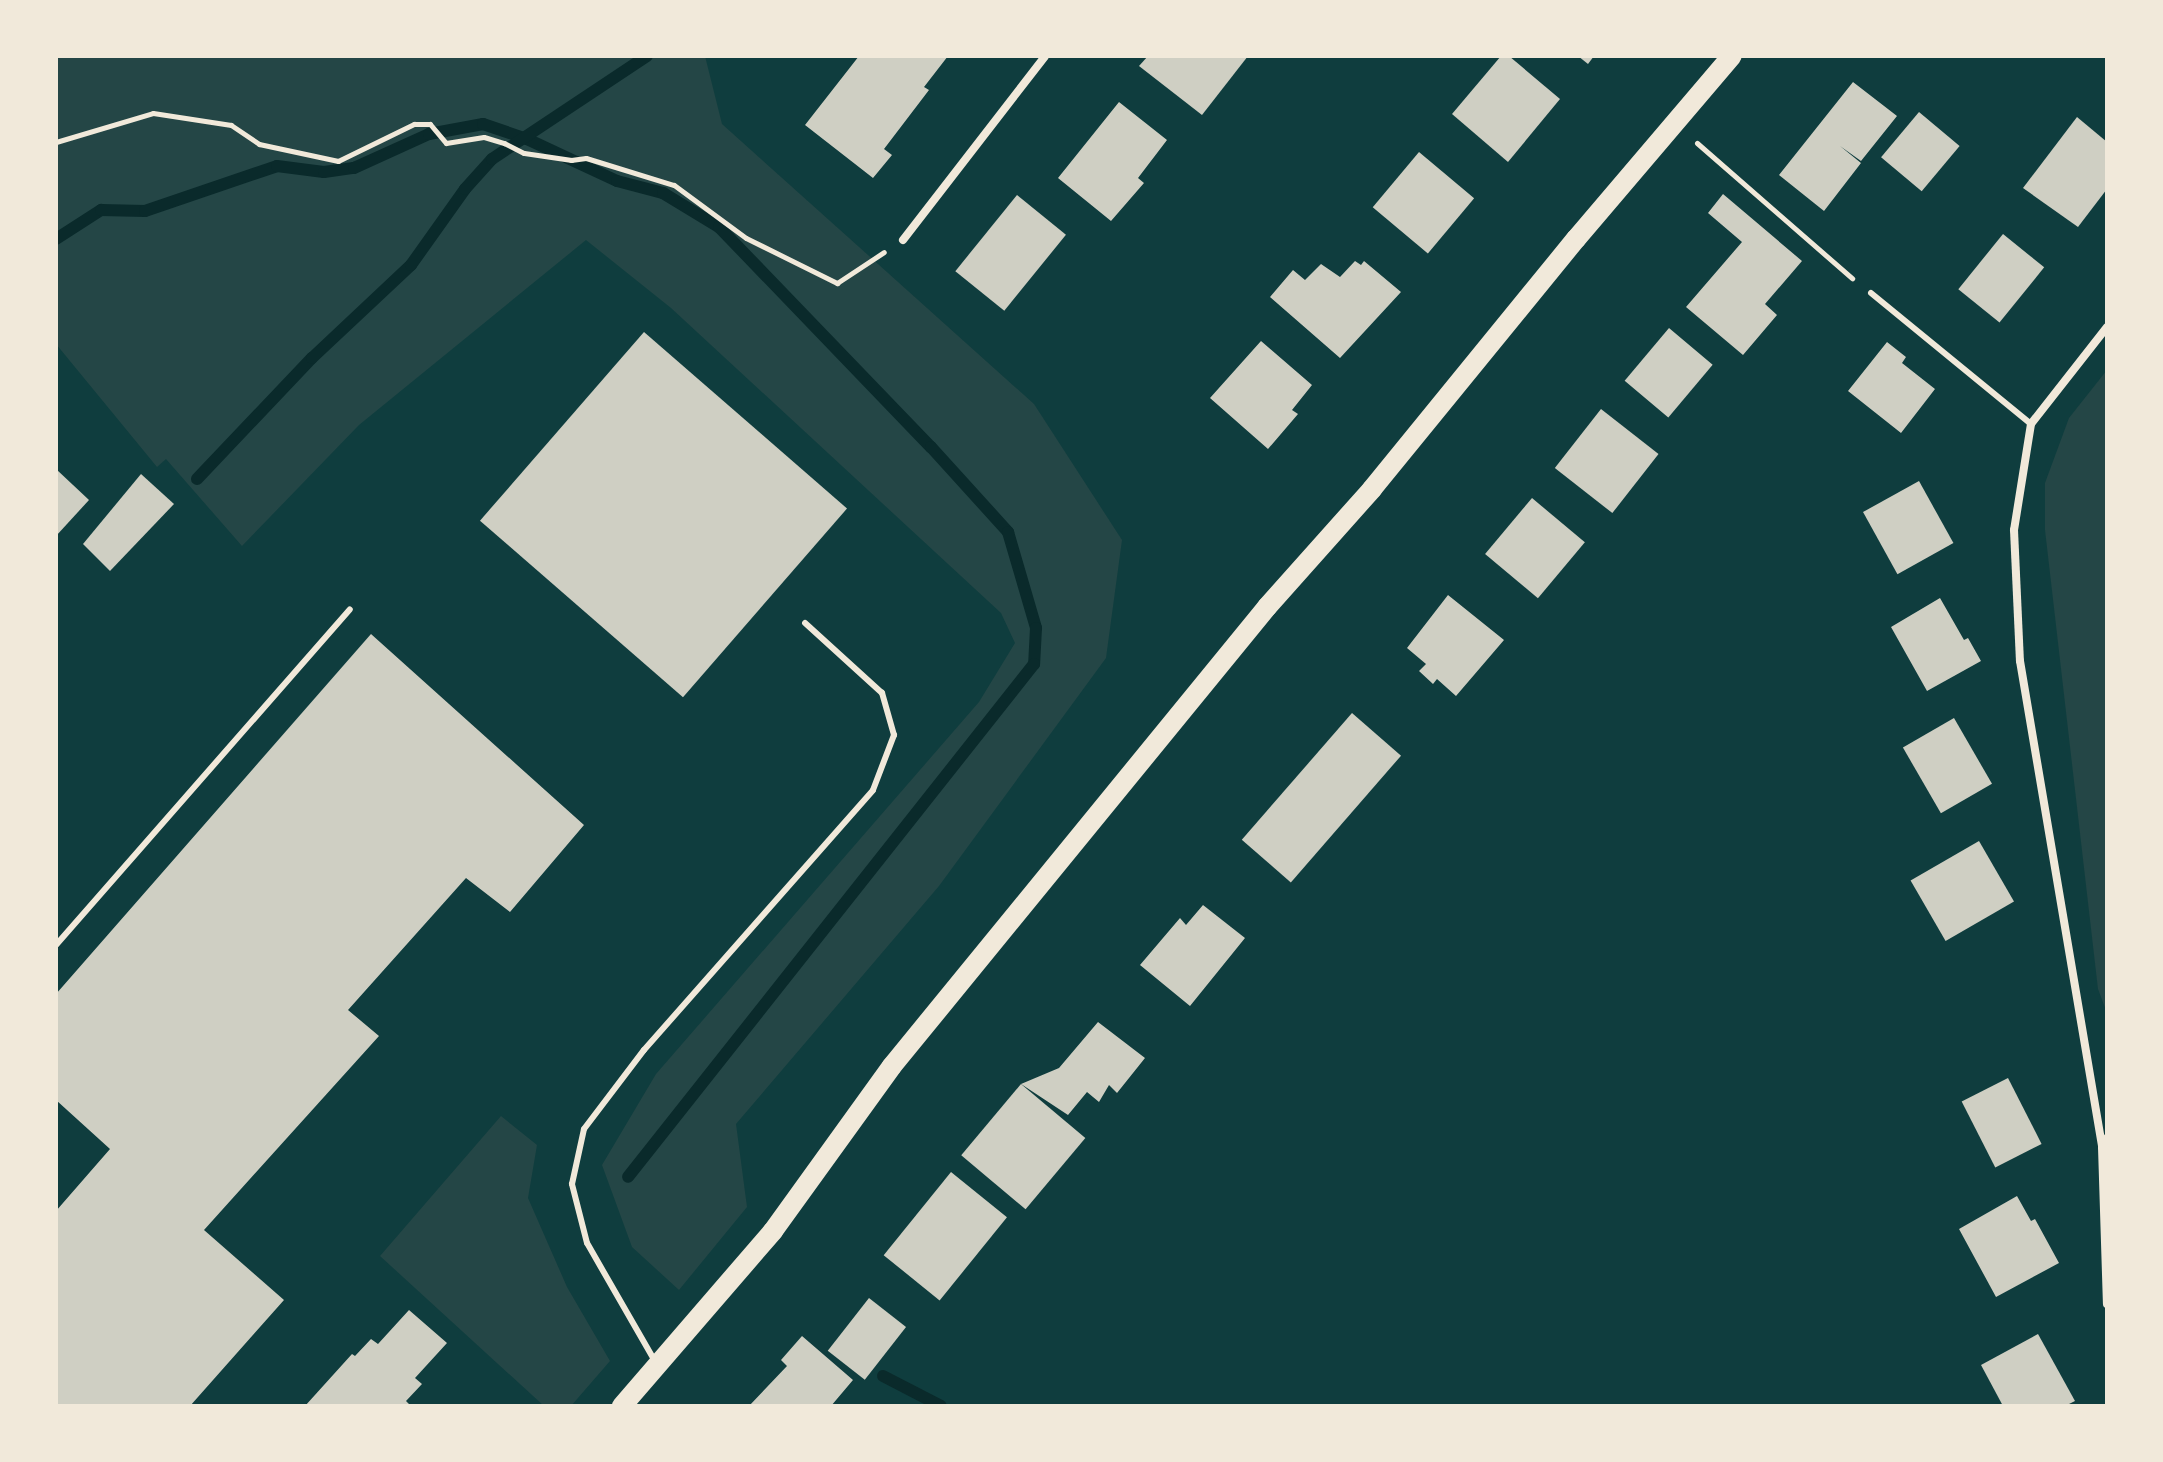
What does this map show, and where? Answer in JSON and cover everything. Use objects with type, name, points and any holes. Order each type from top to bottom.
[{"type":"main road","points":[[622,1406],[773,1231],[892,1066],[1257,619],[1382,477],[1732,56]]},
{"type":"street","points":[[903,240],[1045,56]]},
{"type":"street","points":[[2107,327],[2031,424],[2014,530],[2020,661],[2105,1144],[2107,1304]]},
{"type":"lane","points":[[1871,293],[2031,424]]},
{"type":"lane","points":[[56,945],[350,609]]},
{"type":"lane","points":[[657,1366],[587,1243],[572,1184],[584,1129],[644,1050],[873,790],[894,735],[882,693],[805,623]]},
{"type":"path","points":[[56,142],[153,113],[231,125],[259,144],[338,161],[414,124],[430,124],[446,143],[484,137],[524,153],[571,160],[586,158],[674,185],[746,238],[837,283],[903,240]]},
{"type":"path","points":[[1675,124],[1871,293]]},
{"type":"shaded area","points":[[56,56],[705,56],[722,124],[1034,404],[1122,540],[1106,658],[939,886],[736,1124],[747,1207],[679,1290],[632,1247],[602,1165],[656,1074],[979,702],[1015,643],[1001,613],[671,308],[586,240],[359,425],[242,546],[166,459],[157,467],[56,344]]},
{"type":"shaded area","points":[[2107,370],[2107,1013],[2098,989],[2045,530],[2045,483],[2069,418]]},
{"type":"shaded area","points":[[501,1116],[537,1145],[528,1198],[567,1287],[610,1361],[571,1406],[544,1406],[380,1256]]},
{"type":"building","points":[[859,56],[948,56],[924,87],[929,90],[884,149],[892,155],[873,178],[805,125]]},
{"type":"building","points":[[1148,56],[1248,56],[1202,115],[1139,66]]},
{"type":"building","points":[[1501,56],[1509,56],[1560,99],[1508,162],[1452,114]]},
{"type":"building","points":[[1578,56],[1594,56],[1588,64]]},
{"type":"building","points":[[1853,82],[1897,116],[1861,161],[1840,146],[1861,163],[1824,211],[1779,175]]},
{"type":"building","points":[[1119,102],[1167,140],[1138,178],[1144,183],[1111,221],[1058,178]]},
{"type":"building","points":[[1919,112],[1960,146],[1922,191],[1881,157]]},
{"type":"building","points":[[2077,117],[2107,142],[2107,189],[2078,227],[2023,188]]},
{"type":"building","points":[[1419,152],[1474,198],[1428,253],[1373,207]]},
{"type":"building","points":[[1723,194],[1802,261],[1765,304],[1777,315],[1743,355],[1686,307],[1742,242],[1708,213]]},
{"type":"building","points":[[1017,195],[1066,235],[1004,311],[955,271]]},
{"type":"building","points":[[2003,234],[2044,267],[2000,323],[1958,289]]},
{"type":"building","points":[[1355,261],[1361,265],[1364,261],[1401,292],[1340,358],[1270,297],[1293,270],[1305,280],[1321,264],[1340,277]]},
{"type":"building","points":[[1669,328],[1713,365],[1668,417],[1625,381]]},
{"type":"building","points":[[644,332],[847,508],[683,697],[480,521]]},
{"type":"building","points":[[1261,341],[1312,385],[1292,410],[1298,414],[1268,449],[1210,398]]},
{"type":"building","points":[[1887,342],[1906,357],[1902,363],[1935,389],[1901,433],[1848,391]]},
{"type":"building","points":[[1601,409],[1659,454],[1612,513],[1555,468]]},
{"type":"building","points":[[56,469],[89,500],[56,536]]},
{"type":"building","points":[[141,474],[174,504],[110,571],[83,544]]},
{"type":"building","points":[[1919,481],[1953,543],[1897,574],[1863,512]]},
{"type":"building","points":[[1532,498],[1585,542],[1538,598],[1485,554]]},
{"type":"building","points":[[1448,595],[1504,640],[1456,696],[1437,679],[1433,684],[1419,671],[1426,664],[1407,648]]},
{"type":"building","points":[[1940,598],[1964,640],[1968,638],[1981,661],[1927,691],[1891,627]]},
{"type":"building","points":[[371,634],[584,825],[510,912],[466,878],[348,1010],[379,1036],[204,1230],[284,1300],[190,1406],[59,1406],[56,1403],[56,1211],[110,1149],[56,1100],[56,994]]},
{"type":"building","points":[[1352,713],[1401,756],[1291,882],[1242,840]]},
{"type":"building","points":[[1954,718],[1992,784],[1941,813],[1903,748]]},
{"type":"building","points":[[1979,841],[2014,902],[1946,941],[1911,880]]},
{"type":"building","points":[[1203,905],[1245,938],[1190,1006],[1140,965],[1180,918],[1186,925]]},
{"type":"building","points":[[1098,1022],[1145,1058],[1117,1093],[1109,1085],[1099,1102],[1087,1092],[1068,1115],[1021,1084],[1059,1068]]},
{"type":"building","points":[[2008,1078],[2042,1144],[1995,1168],[1962,1102]]},
{"type":"building","points":[[1021,1084],[1085,1138],[1026,1209],[961,1155]]},
{"type":"building","points":[[951,1172],[1007,1217],[940,1300],[884,1255]]},
{"type":"building","points":[[2017,1196],[2031,1221],[2035,1219],[2059,1263],[1996,1297],[1959,1229]]},
{"type":"building","points":[[869,1298],[906,1327],[865,1380],[828,1351]]},
{"type":"building","points":[[409,1310],[447,1343],[415,1378],[422,1384],[406,1401],[411,1406],[305,1406],[352,1354],[355,1356],[371,1339],[378,1344]]},
{"type":"building","points":[[2038,1334],[2075,1401],[2065,1406],[2003,1406],[1981,1365]]},
{"type":"building","points":[[802,1336],[853,1380],[831,1406],[749,1406],[787,1366],[781,1360]]},
{"type":"waterway","points":[[197,479],[312,358],[411,265],[465,189],[492,159],[647,56]]},
{"type":"waterway","points":[[56,239],[101,210],[145,211],[277,166],[324,172],[354,168],[429,134],[483,124],[527,139],[617,181],[663,193],[719,227],[931,447],[1008,532],[1036,628],[1034,664],[628,1177]]},
{"type":"waterway","points":[[883,1376],[941,1406]]}]
